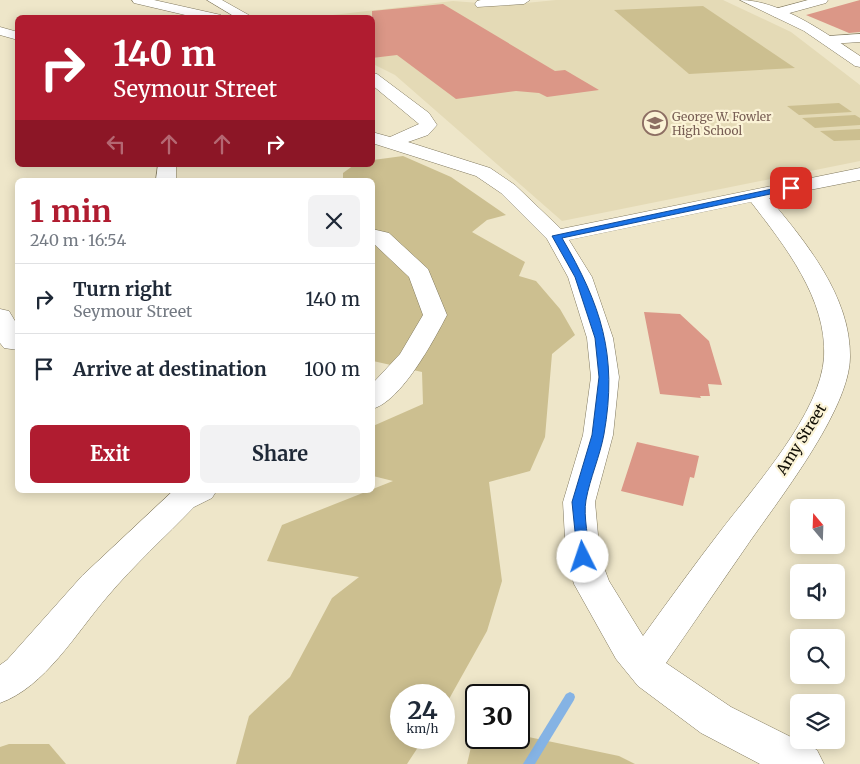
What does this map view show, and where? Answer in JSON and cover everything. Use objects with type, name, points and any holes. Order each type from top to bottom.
[{"type":"street","points":[[138,0],[203,15]]},
{"type":"street","points":[[213,0],[244,15]]},
{"type":"street","points":[[481,4],[524,0]]},
{"type":"street","points":[[746,0],[776,6],[822,0]]},
{"type":"street","points":[[776,6],[829,40],[860,63]]},
{"type":"street","points":[[0,31],[15,35]]},
{"type":"street","points":[[829,40],[860,38]]},
{"type":"street","points":[[375,79],[423,117],[428,125],[422,131],[392,142]]},
{"type":"street","points":[[375,138],[483,172],[508,189],[556,236],[580,277],[600,338],[605,377],[598,435],[579,502],[583,557],[592,584],[630,648],[652,674],[716,720],[802,764]]},
{"type":"street","points":[[556,236],[860,174]]},
{"type":"street","name":"Amy Street","points":[[644,664],[780,474],[827,398],[837,359],[832,324],[815,276],[784,229],[756,195]]},
{"type":"street","points":[[375,235],[381,238],[420,274],[436,315],[411,358],[375,398]]},
{"type":"street","points":[[15,312],[0,315],[13,343],[15,343]]},
{"type":"street","points":[[0,686],[21,672],[95,586],[183,499],[195,493]]},
{"type":"shaded area","name":"George W. Fowler High School","points":[[556,0],[723,0],[791,32],[860,85],[860,161],[562,221],[395,75],[375,65],[375,15],[333,15],[453,1],[506,5]]},
{"type":"shaded area","points":[[703,6],[795,68],[689,74],[614,10]]},
{"type":"shaded area","points":[[839,103],[852,112],[799,115],[787,106]]},
{"type":"shaded area","points":[[855,115],[860,118],[860,125],[815,128],[802,118]]},
{"type":"shaded area","points":[[860,129],[860,140],[834,141],[820,131]]},
{"type":"shaded area","points":[[403,156],[451,177],[506,215],[487,220],[472,232],[525,262],[519,276],[536,281],[560,309],[575,335],[552,354],[545,437],[530,471],[489,482],[502,581],[487,631],[455,688],[455,684],[390,684],[390,749],[417,749],[407,764],[236,764],[249,716],[290,677],[332,598],[359,577],[267,561],[282,525],[363,493],[375,493],[375,488],[393,481],[375,476],[375,425],[423,404],[422,372],[375,361],[375,178],[343,178],[343,173],[351,167],[375,167],[375,160]]},
{"type":"shaded area","points":[[530,737],[619,756],[635,764],[467,764],[471,749],[530,749]]},
{"type":"shaded area","points":[[9,744],[49,744],[66,764],[0,764],[0,747]]},
{"type":"building","points":[[860,0],[860,32],[849,33],[806,15]]},
{"type":"building","points":[[443,4],[555,71],[565,70],[599,90],[547,97],[539,93],[516,91],[456,99],[397,55],[375,58],[375,15],[372,15],[372,11]]},
{"type":"building","points":[[644,312],[680,314],[709,341],[722,385],[708,384],[710,396],[700,396],[701,398],[660,394]]},
{"type":"building","points":[[637,442],[699,456],[694,478],[690,477],[683,506],[621,491]]},
{"type":"waterway","points":[[529,764],[570,697]]},
{"type":"place","name":"George W. Fowler High School","points":[[655,123]]},
{"type":"route","points":[[583,557],[579,502],[598,435],[605,377],[600,338],[580,277],[556,236],[791,188]]}]
